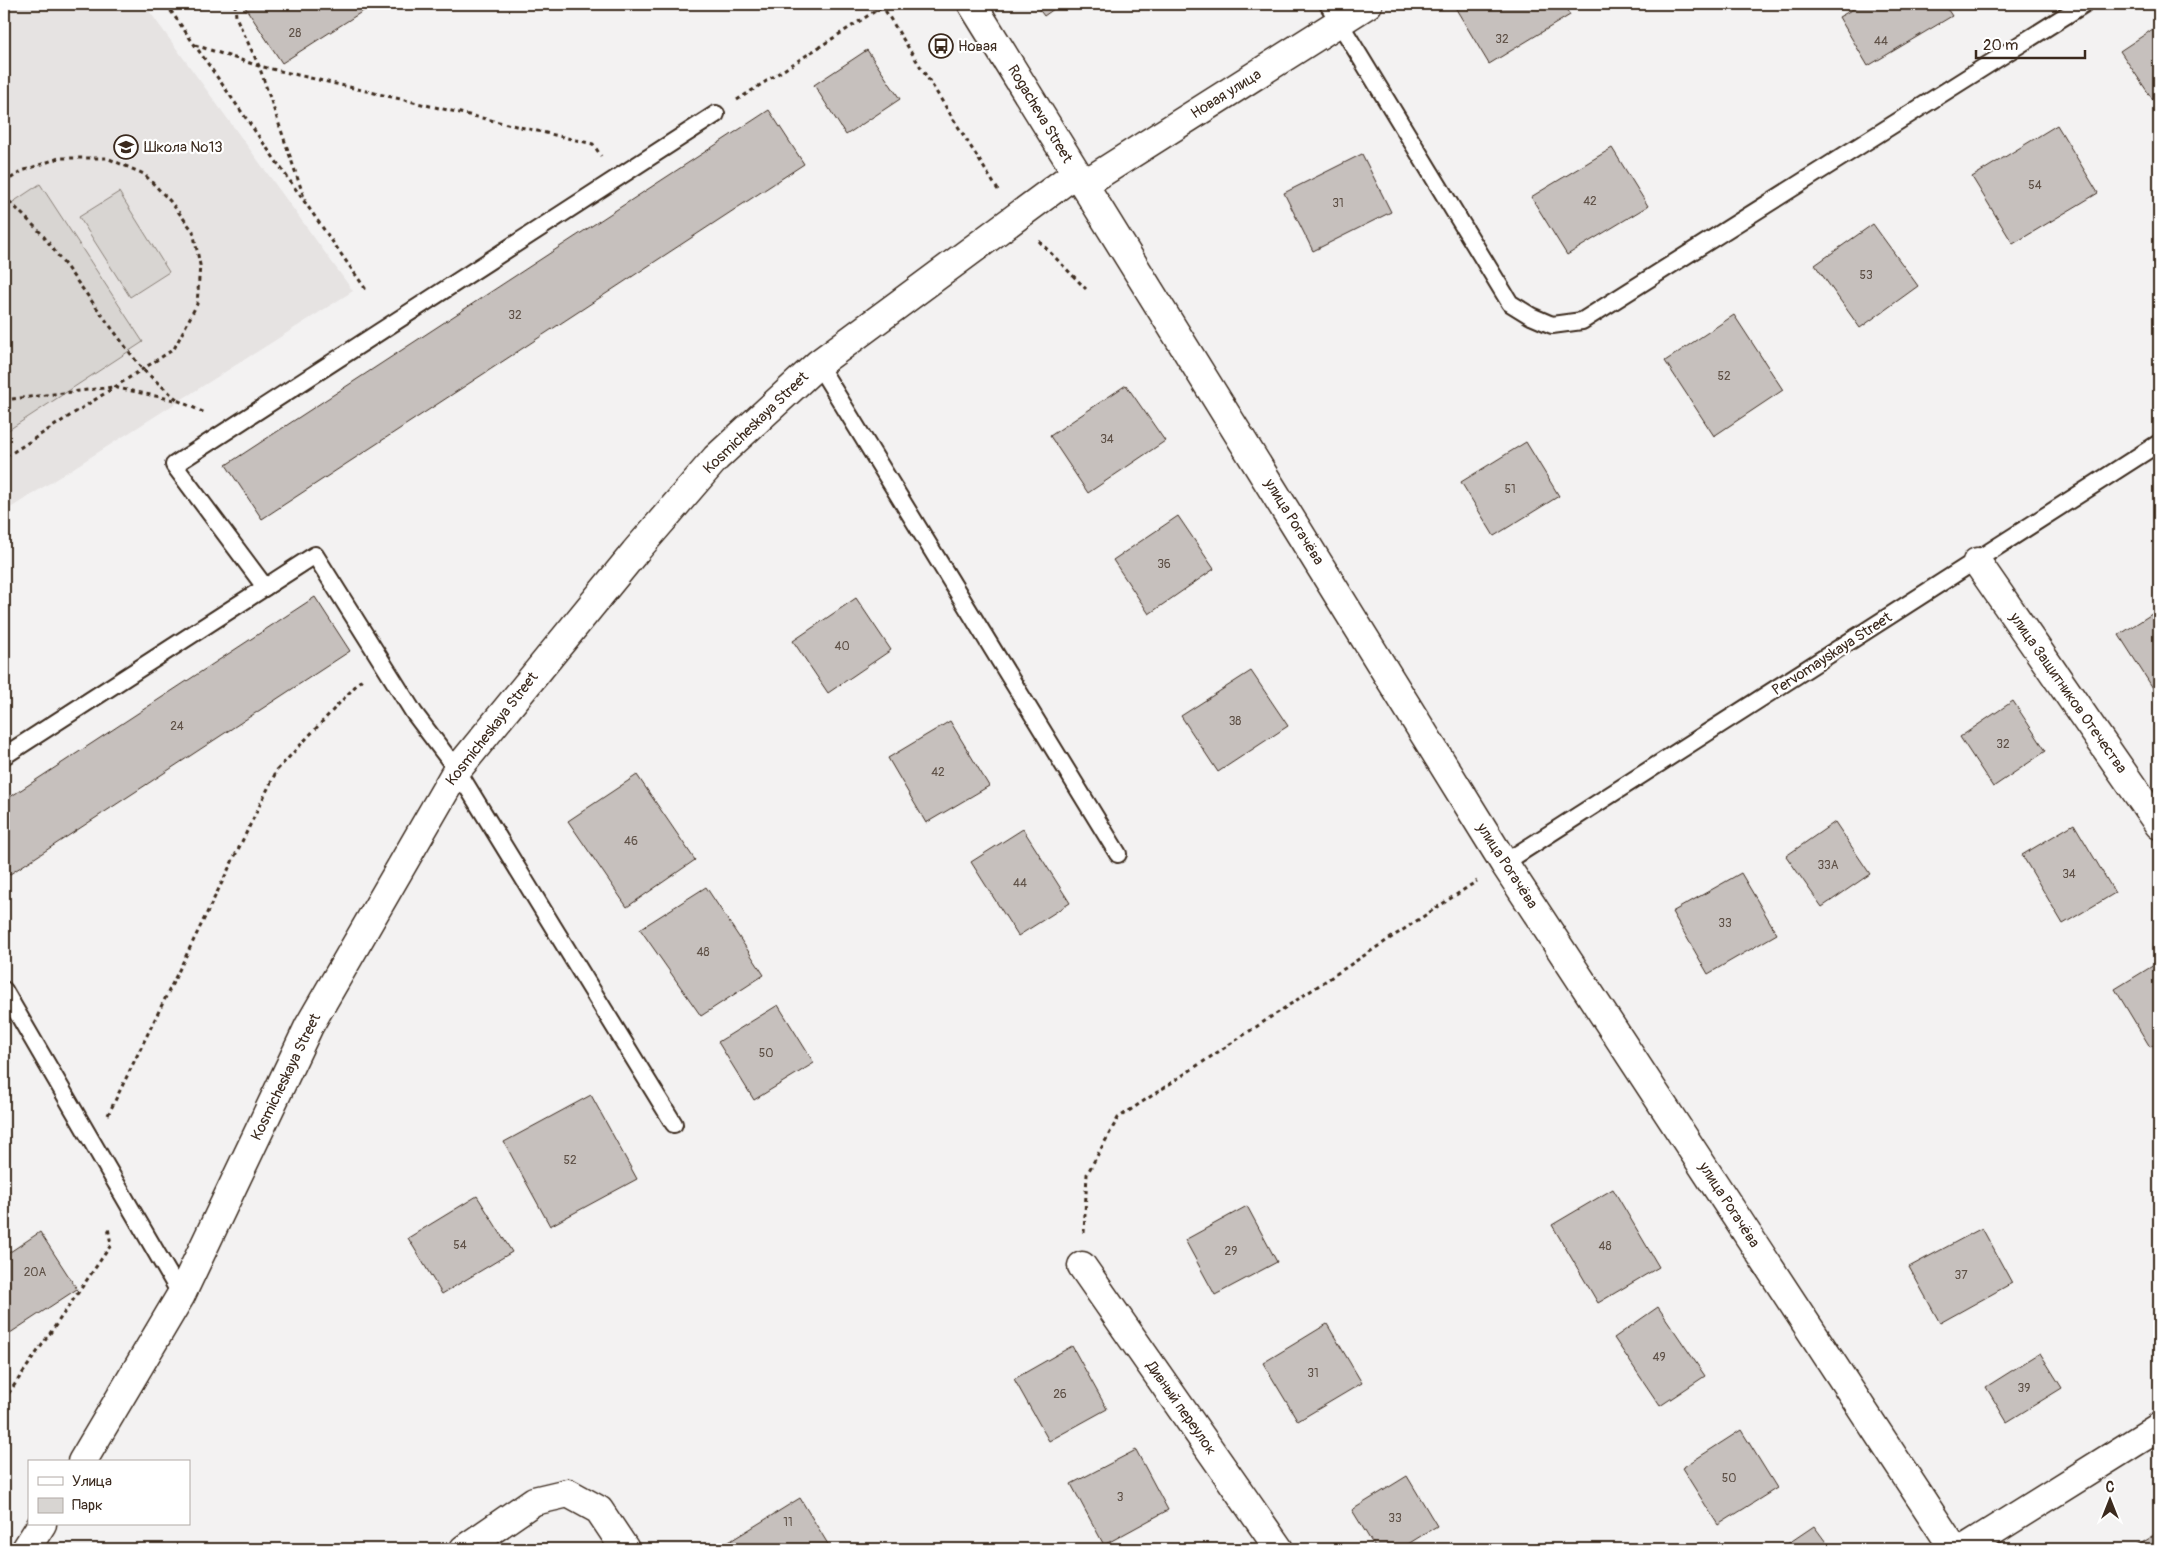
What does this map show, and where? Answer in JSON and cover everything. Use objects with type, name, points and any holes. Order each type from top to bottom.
[{"type":"street","name":"Rogacheva Street","points":[[972,4],[1080,178]]},
{"type":"street","name":"Новая улица","points":[[1080,178],[1334,13],[1368,4]]},
{"type":"street","name":"Kosmicheskaya Street","points":[[83,1460],[181,1295],[309,1026],[457,770],[629,560],[716,458],[818,364],[1016,218],[1080,178]]},
{"type":"street","name":"улица Рогачёва","points":[[1080,178],[1504,864],[1954,1549]]},
{"type":"street","name":"улица Защитников Отечества","points":[[1977,562],[2159,825]]},
{"type":"street","name":"Дивный переулок","points":[[1082,1266],[1279,1549]]},
{"type":"street","points":[[1964,1549],[2159,1428]]},
{"type":"street","points":[[464,1549],[534,1501],[568,1493],[599,1510],[625,1549]]},
{"type":"street","points":[[26,1549],[41,1526]]},
{"type":"lane","points":[[1334,13],[1510,303],[1531,316],[1552,325],[1582,322],[2084,4]]},
{"type":"lane","points":[[265,587],[174,465],[716,114]]},
{"type":"lane","points":[[818,364],[1118,854]]},
{"type":"lane","name":"Pervomayskaya Street","points":[[1504,864],[1977,562],[2159,443]]},
{"type":"lane","points":[[4,756],[315,555],[414,713],[457,770],[674,1124]]},
{"type":"lane","points":[[4,990],[181,1295]]},
{"type":"path","points":[[166,4],[367,291]]},
{"type":"path","points":[[235,4],[236,17],[259,66],[307,205]]},
{"type":"path","points":[[716,114],[882,5],[1016,218],[1086,289]]},
{"type":"path","points":[[195,45],[259,66],[593,144],[616,179]]},
{"type":"path","points":[[4,183],[22,171],[59,158],[107,158],[144,174],[170,201],[193,231],[200,265],[197,304],[174,349],[4,458]]},
{"type":"path","points":[[4,196],[42,234],[142,369],[179,401]]},
{"type":"path","points":[[4,400],[113,387],[179,401],[233,427]]},
{"type":"path","points":[[94,1145],[277,770],[381,660]]},
{"type":"path","points":[[1082,1266],[1086,1174],[1118,1118],[1504,864]]},
{"type":"path","points":[[4,1400],[111,1245],[106,1217]]},
{"type":"shaded area","name":"Школа №13","points":[[4,4],[144,4],[353,291],[4,512]]},
{"type":"green space","points":[[40,184],[143,342],[4,433],[4,208]]},
{"type":"green space","points":[[119,192],[169,272],[130,297],[79,217]]},
{"type":"building","points":[[243,4],[374,4],[282,63]]},
{"type":"building","points":[[1035,4],[1061,4],[1044,16]]},
{"type":"building","points":[[1453,4],[1563,4],[1570,15],[1489,64]]},
{"type":"building","points":[[1862,4],[1944,4],[1952,16],[1868,66],[1839,17]]},
{"type":"building","points":[[2159,25],[2159,105],[2157,106],[2120,51]]},
{"type":"building","points":[[867,50],[900,99],[846,135],[814,85]]},
{"type":"building","points":[[769,110],[804,164],[262,519],[226,465]]},
{"type":"building","points":[[2057,125],[2098,193],[2013,244],[1972,177]]},
{"type":"building","points":[[1612,148],[1648,206],[1567,255],[1531,197]]},
{"type":"building","points":[[1362,154],[1391,212],[1313,251],[1284,193]]},
{"type":"building","points":[[1873,224],[1918,286],[1860,328],[1815,265]]},
{"type":"building","points":[[1734,315],[1783,390],[1714,436],[1665,361]]},
{"type":"building","points":[[1126,385],[1165,441],[1088,493],[1050,436]]},
{"type":"building","points":[[1526,442],[1559,496],[1494,536],[1461,482]]},
{"type":"building","points":[[1178,516],[1214,569],[1149,614],[1113,560]]},
{"type":"building","points":[[315,597],[350,651],[4,878],[4,801]]},
{"type":"building","points":[[856,598],[891,650],[828,693],[793,641]]},
{"type":"building","points":[[2158,610],[2159,695],[2158,696],[2119,635]]},
{"type":"building","points":[[1251,671],[1288,726],[1218,772],[1181,716]]},
{"type":"building","points":[[2013,701],[2046,751],[1993,787],[1960,737]]},
{"type":"building","points":[[950,721],[989,786],[926,823],[888,758]]},
{"type":"building","points":[[637,775],[695,860],[627,907],[568,821]]},
{"type":"building","points":[[1835,822],[1870,874],[1822,907],[1786,856]]},
{"type":"building","points":[[2074,824],[2115,893],[2063,924],[2022,855]]},
{"type":"building","points":[[1023,829],[1070,903],[1018,936],[971,862]]},
{"type":"building","points":[[1741,873],[1777,934],[1708,974],[1672,912]]},
{"type":"building","points":[[706,887],[764,975],[701,1016],[640,929]]},
{"type":"building","points":[[2159,962],[2159,1042],[2150,1047],[2115,989]]},
{"type":"building","points":[[778,1005],[814,1063],[754,1100],[718,1042]]},
{"type":"building","points":[[4,1050],[11,1063],[4,1067]]},
{"type":"building","points":[[591,1095],[637,1179],[550,1226],[504,1142]]},
{"type":"building","points":[[1613,1189],[1659,1267],[1598,1303],[1552,1225]]},
{"type":"building","points":[[477,1196],[512,1252],[442,1294],[408,1238]]},
{"type":"building","points":[[1247,1206],[1277,1262],[1215,1295],[1185,1240]]},
{"type":"building","points":[[1982,1228],[2012,1283],[1940,1323],[1909,1267]]},
{"type":"building","points":[[40,1232],[77,1289],[4,1337],[4,1256]]},
{"type":"building","points":[[1658,1307],[1705,1376],[1660,1406],[1614,1338]]},
{"type":"building","points":[[1327,1324],[1362,1383],[1298,1421],[1263,1363]]},
{"type":"building","points":[[1072,1346],[1107,1409],[1049,1441],[1014,1379]]},
{"type":"building","points":[[2040,1353],[2062,1388],[2007,1422],[1986,1387]]},
{"type":"building","points":[[1741,1430],[1777,1488],[1718,1525],[1682,1468]]},
{"type":"building","points":[[1136,1450],[1168,1510],[1104,1545],[1071,1484]]},
{"type":"building","points":[[1407,1476],[1437,1526],[1400,1549],[1376,1549],[1352,1510]]},
{"type":"building","points":[[800,1498],[831,1549],[727,1549],[724,1545]]},
{"type":"building","points":[[1814,1526],[1831,1549],[1780,1549]]},
{"type":"building","points":[[2157,1533],[2159,1536],[2159,1549],[2131,1549]]},
{"type":"place","name":"Новая","points":[[941,46]]},
{"type":"place","name":"Школа №13","points":[[126,147]]}]
